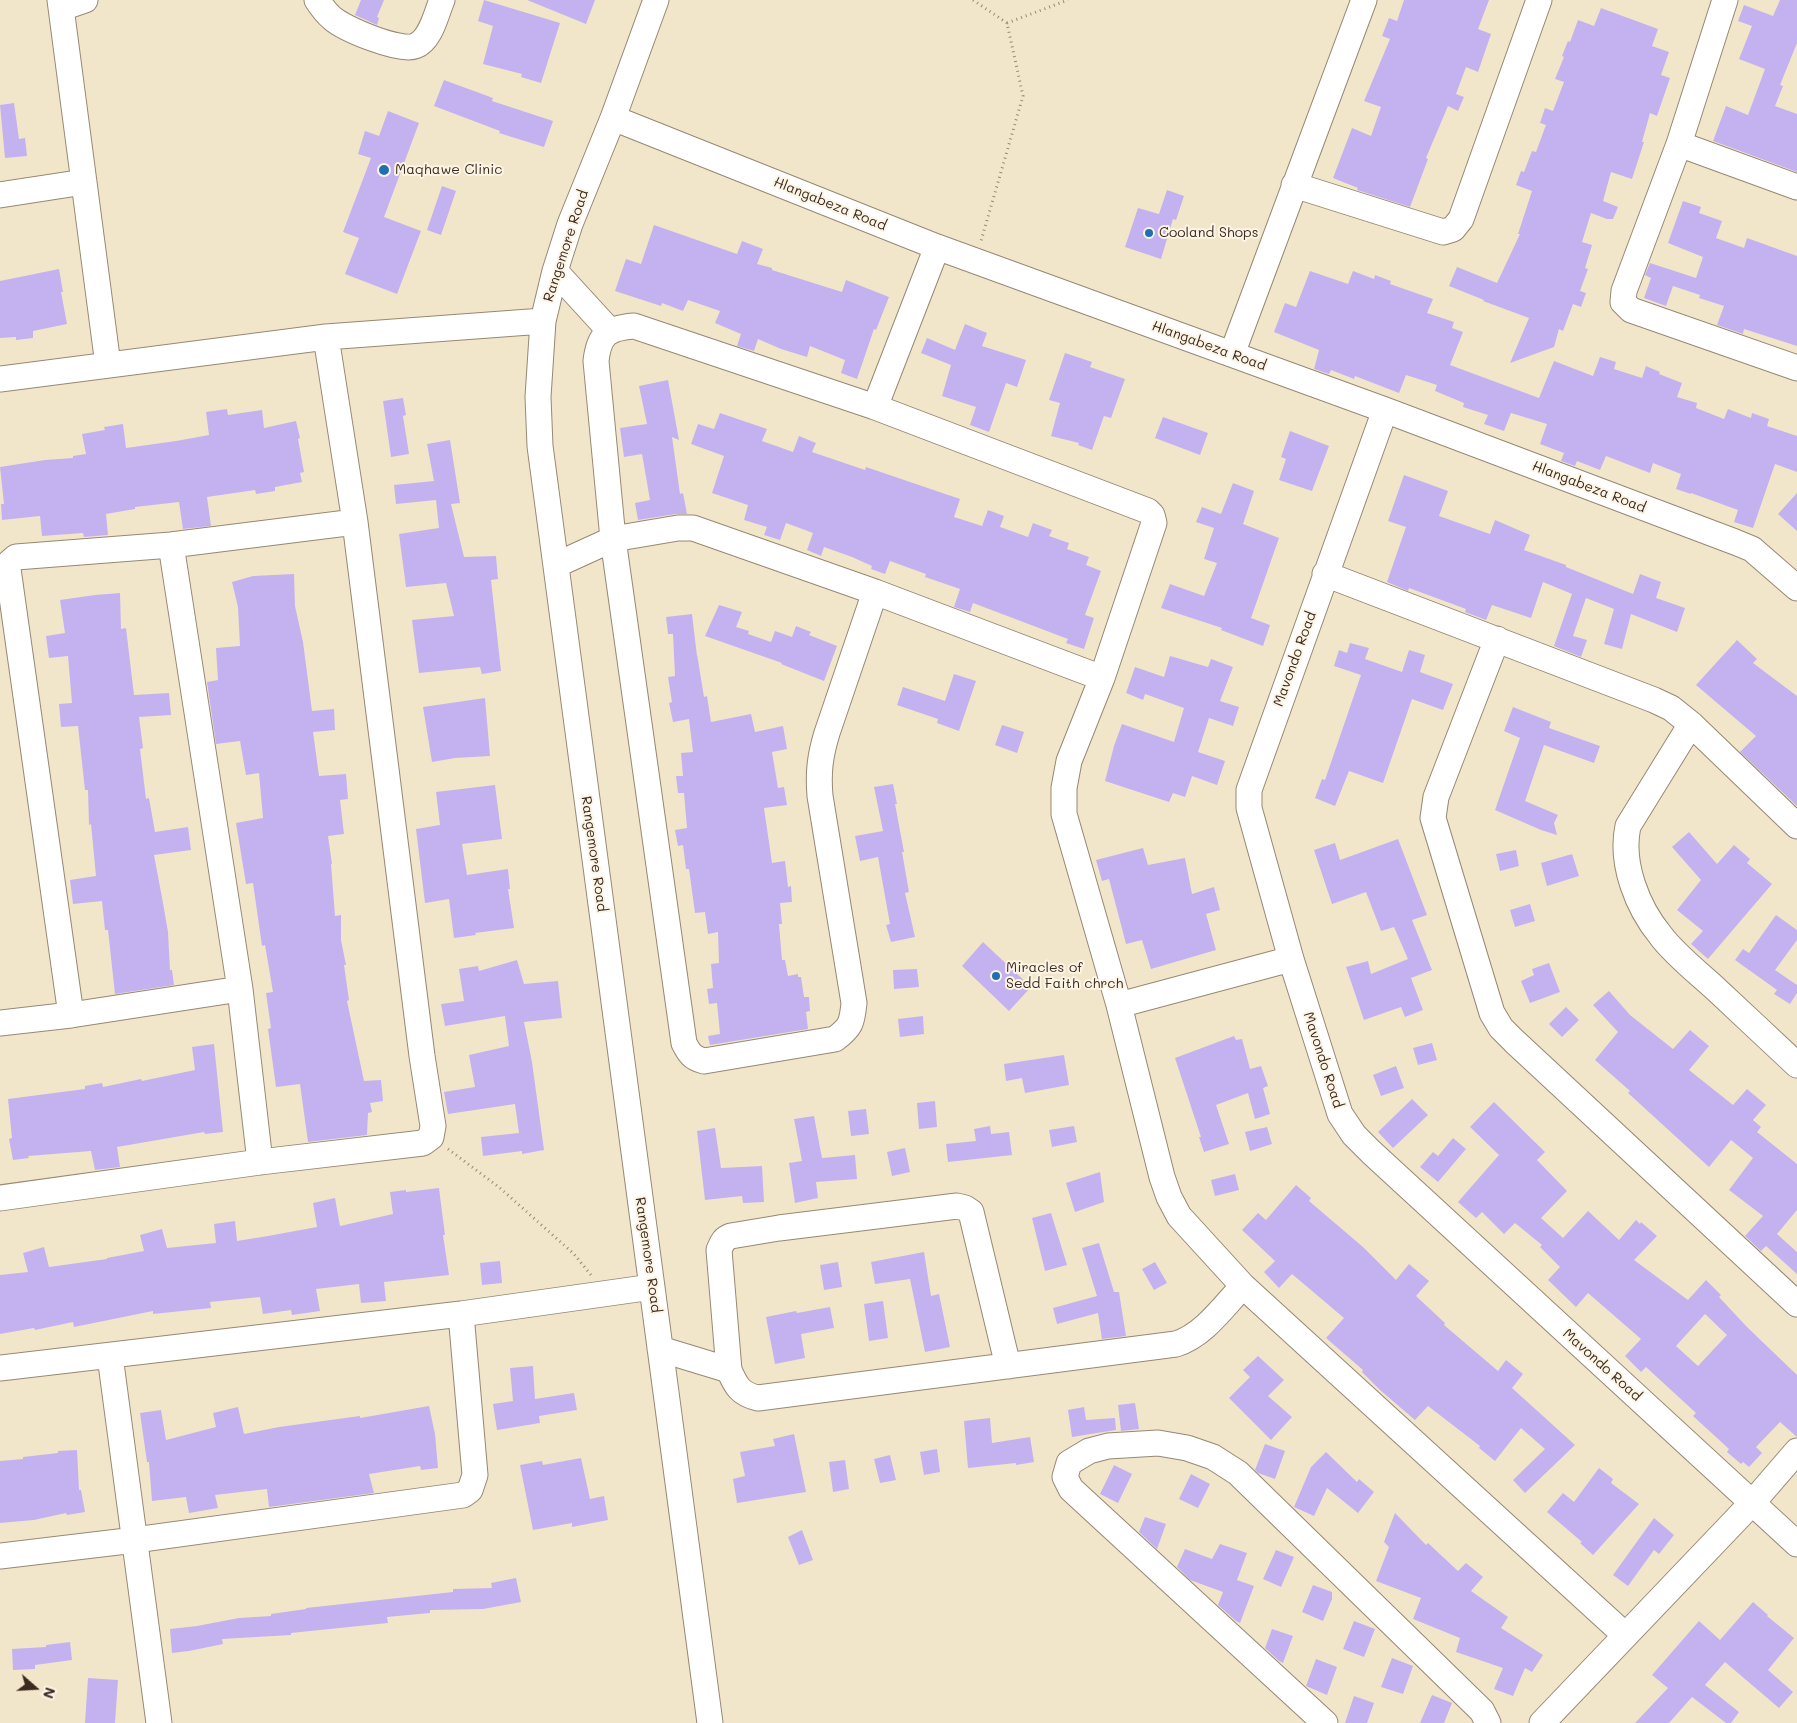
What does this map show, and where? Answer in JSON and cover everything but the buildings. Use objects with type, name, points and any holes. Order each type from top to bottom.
[{"type":"street","points":[[85,0],[61,4],[108,365]]},
{"type":"street","points":[[317,0],[332,18],[350,29],[368,37],[406,47],[415,46],[424,39],[431,28],[442,0]]},
{"type":"street","name":"Rangemore Road","points":[[656,0],[613,118],[570,224],[555,271],[543,321],[538,397],[540,446],[710,1723]]},
{"type":"street","points":[[1232,354],[1364,0]]},
{"type":"street","points":[[1294,185],[1443,232],[1453,229],[1461,219],[1539,0]]},
{"type":"street","points":[[1725,0],[1679,144],[1624,291],[1623,302],[1630,310],[1797,368]]},
{"type":"street","name":"Hlangabeza Road","points":[[613,118],[937,247],[1385,410],[1752,549],[1797,588]]},
{"type":"street","points":[[1679,144],[1797,187]]},
{"type":"street","points":[[0,195],[84,182]]},
{"type":"street","points":[[875,407],[937,247]]},
{"type":"street","points":[[555,271],[609,330]]},
{"type":"street","points":[[0,379],[326,337],[543,321]]},
{"type":"street","points":[[875,592],[826,733],[818,771],[820,796],[854,1004],[852,1022],[847,1030],[835,1039],[704,1061],[696,1059],[689,1054],[684,1043],[614,539],[596,361],[598,345],[609,330],[618,327],[634,326],[875,407],[1148,510],[1152,515],[1154,523],[1102,678],[1069,762],[1064,788],[1064,814],[1119,1005],[1159,1168],[1169,1197],[1179,1216],[1243,1286],[1624,1635]]},
{"type":"street","points":[[0,1198],[260,1162],[423,1143],[431,1137],[433,1126],[422,1056],[355,522],[326,337]]},
{"type":"street","name":"Mavondo Road","points":[[1385,410],[1249,790],[1249,808],[1292,959],[1340,1114],[1354,1134],[1371,1152],[1797,1544]]},
{"type":"street","points":[[72,1015],[8,569],[9,563],[16,557],[171,546],[355,522]]},
{"type":"street","points":[[556,565],[614,539],[678,528],[693,528],[875,592],[1102,678]]},
{"type":"street","points":[[171,546],[240,989],[260,1162]]},
{"type":"street","points":[[1325,574],[1497,639],[1671,708],[1691,724],[1797,826]]},
{"type":"street","points":[[1497,639],[1436,797],[1433,818],[1492,1013],[1501,1028],[1514,1041],[1797,1304]]},
{"type":"street","points":[[1691,724],[1628,826],[1625,838],[1626,854],[1632,884],[1641,904],[1661,937],[1797,1065]]},
{"type":"street","points":[[1119,1005],[1292,959]]},
{"type":"street","points":[[0,1023],[72,1015],[240,989]]},
{"type":"street","points":[[1008,1366],[971,1212],[965,1208],[957,1206],[779,1228],[730,1236],[724,1239],[719,1250],[729,1370],[742,1392],[758,1398],[1008,1366],[1176,1344],[1188,1340],[1198,1332],[1243,1286]]},
{"type":"street","points":[[0,1368],[461,1314],[652,1287]]},
{"type":"street","points":[[0,1556],[134,1540],[463,1495],[470,1490],[475,1475],[461,1314]]},
{"type":"street","points":[[660,1349],[729,1370]]},
{"type":"street","points":[[110,1356],[159,1723]]},
{"type":"street","points":[[1325,1723],[1071,1489],[1065,1477],[1069,1463],[1089,1451],[1108,1446],[1158,1443],[1187,1448],[1213,1457],[1245,1480],[1482,1711],[1488,1723]]},
{"type":"street","points":[[1542,1723],[1753,1502],[1797,1451]]},
{"type":"path","points":[[973,0],[1008,23],[1023,96],[976,261]]},
{"type":"path","points":[[1008,23],[1068,0]]},
{"type":"path","points":[[431,1137],[500,1188],[574,1254],[591,1273],[600,1294]]},
{"type":"place","name":"Maqhawe Clinic","points":[[384,170]]},
{"type":"place","name":"Cooland Shops","points":[[1149,233]]},
{"type":"place","name":"Miracles of Sedd Faith chrch","points":[[996,976]]}]
